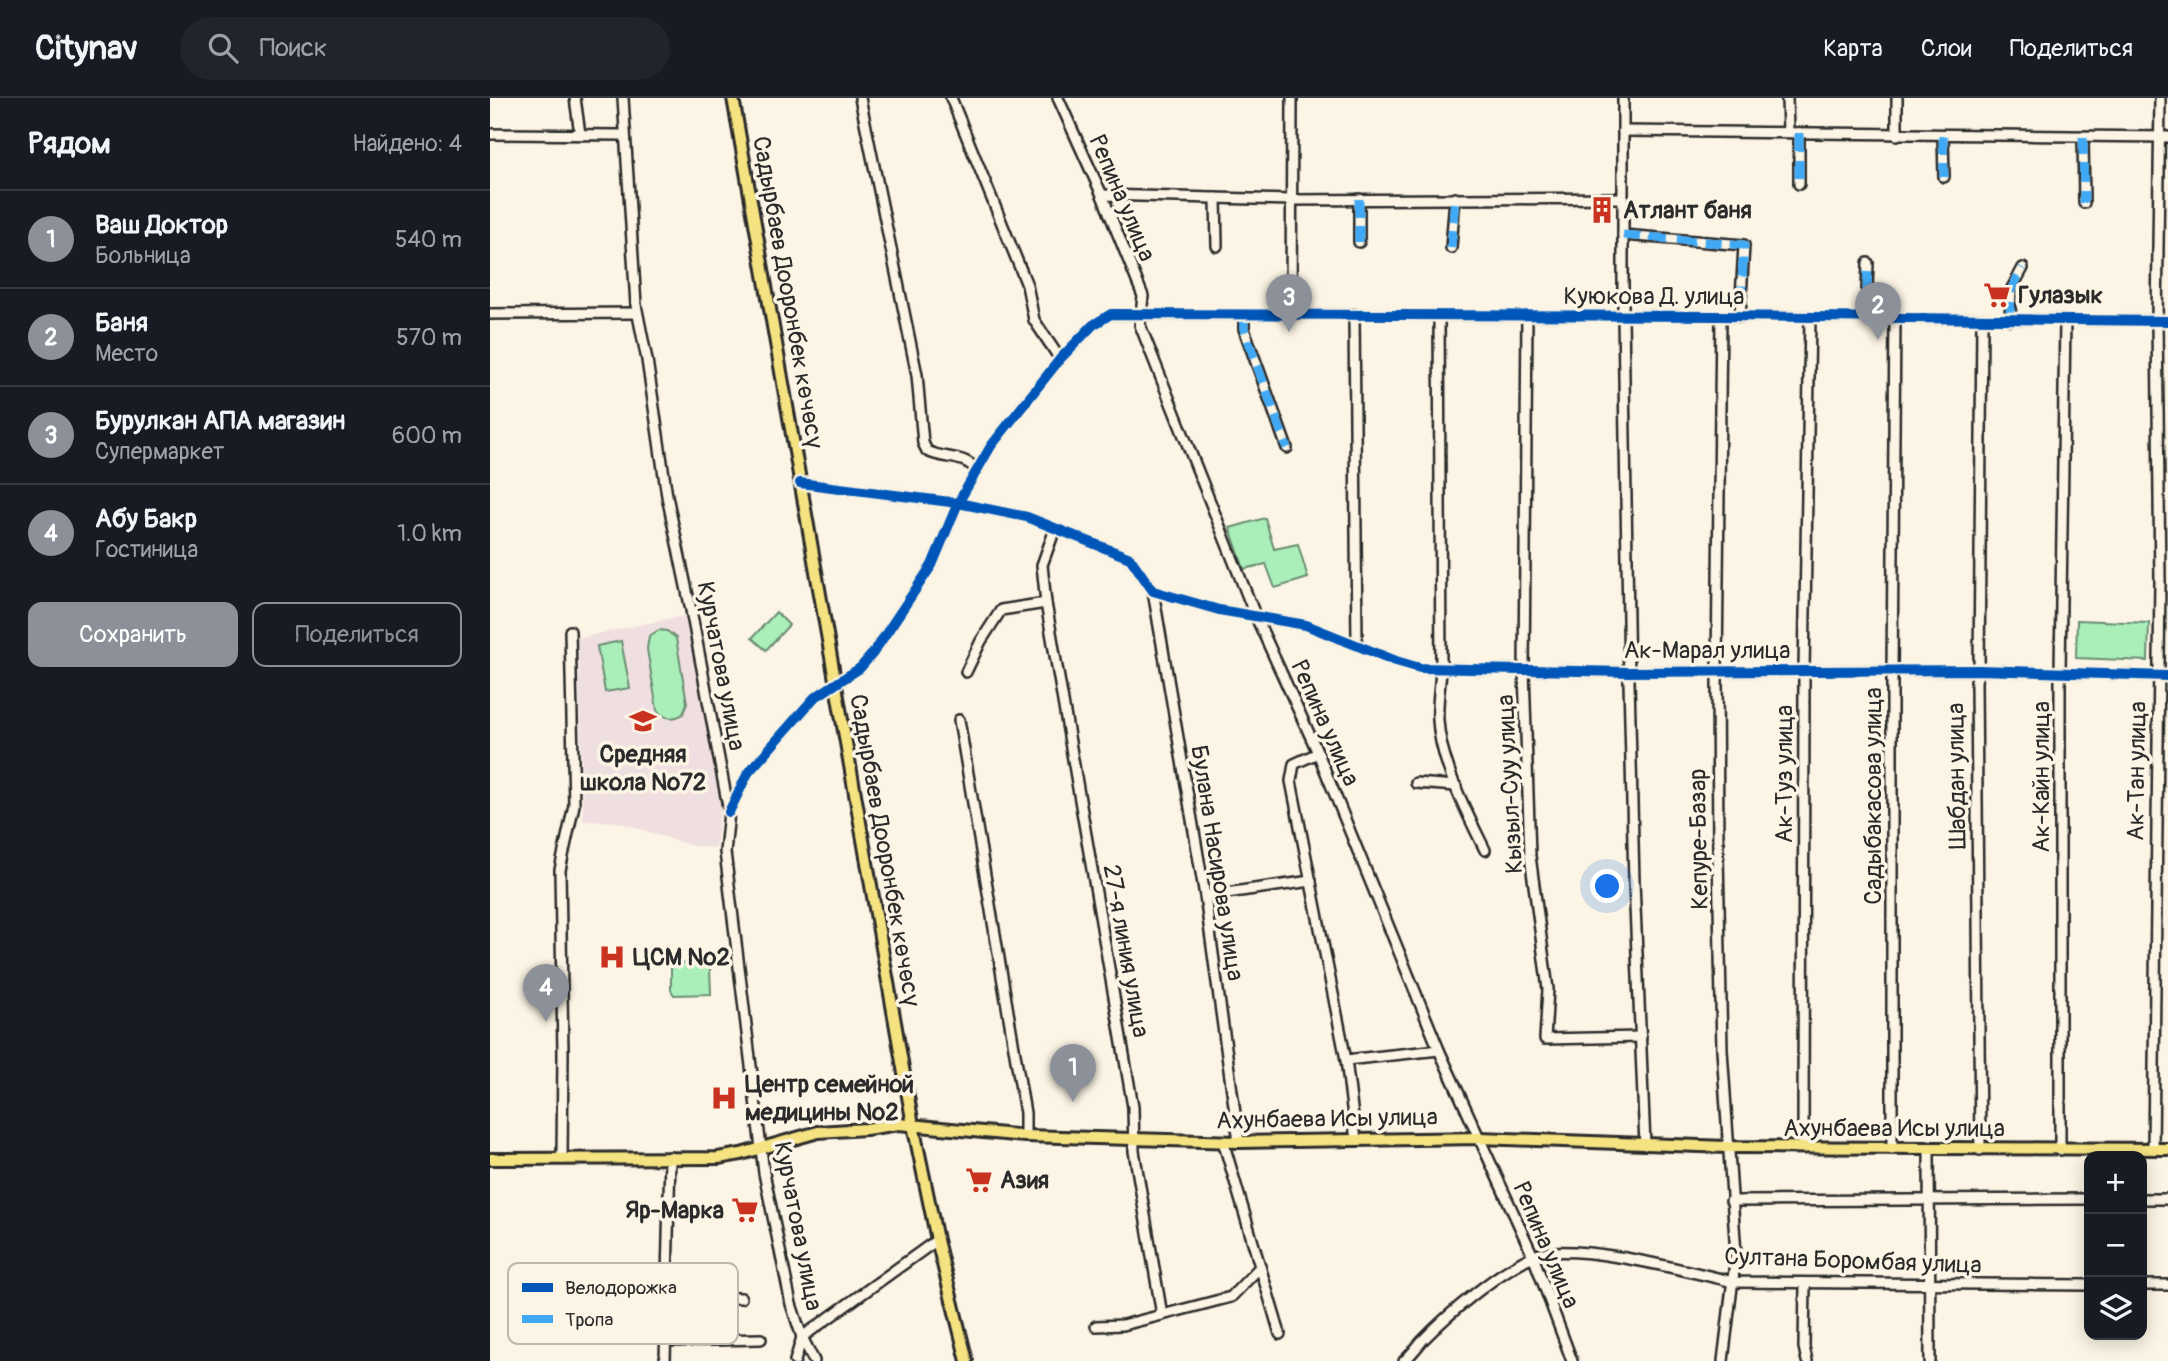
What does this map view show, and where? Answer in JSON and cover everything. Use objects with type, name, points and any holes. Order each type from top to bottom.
[{"type":"main road","name":"Садырбаев Дооронбек көчөсү","points":[[733,98],[913,1125],[937,1240],[967,1361]]},
{"type":"main road","name":"Ахунбаева Исы улица","points":[[490,1159],[719,1158],[818,1132],[899,1124],[1025,1136],[1223,1142],[1480,1138],[1727,1147],[2168,1149]]},
{"type":"street","points":[[575,98],[580,134]]},
{"type":"street","name":"Курчатова улица","points":[[623,98],[637,313],[667,496],[729,812],[725,852],[764,1173],[791,1304],[802,1337],[814,1361]]},
{"type":"street","points":[[860,98],[917,375],[923,443],[927,451],[934,455],[961,458],[976,470]]},
{"type":"street","points":[[951,98],[1027,285],[1034,320],[1060,359]]},
{"type":"street","name":"Репина улица","points":[[1058,98],[1102,195],[1143,296],[1140,325],[1255,615],[1318,753],[1439,1050],[1533,1256],[1572,1361]]},
{"type":"street","points":[[1291,314],[1292,98]]},
{"type":"street","points":[[1623,98],[1623,316],[1629,672],[1634,882],[1645,1145]]},
{"type":"street","points":[[1787,98],[1788,132]]},
{"type":"street","points":[[1897,98],[1897,135]]},
{"type":"street","name":"Ак-Тан улица","points":[[2153,1149],[2160,582],[2157,321],[2164,137],[2160,98]]},
{"type":"street","points":[[1623,131],[2164,137]]},
{"type":"street","points":[[1799,133],[1799,184]]},
{"type":"street","points":[[490,134],[624,135]]},
{"type":"street","points":[[1943,135],[1944,177]]},
{"type":"street","points":[[2083,137],[2084,204]]},
{"type":"street","points":[[1102,195],[1291,200],[1623,198]]},
{"type":"street","points":[[1216,198],[1217,246]]},
{"type":"street","points":[[1359,198],[1359,242]]},
{"type":"street","points":[[1451,248],[1455,198]]},
{"type":"street","points":[[1623,235],[1744,245],[1740,317]]},
{"type":"street","points":[[1866,317],[1868,263]]},
{"type":"street","points":[[2010,320],[2011,290],[2023,268]]},
{"type":"street","points":[[490,314],[637,313]]},
{"type":"street","name":"Куюкова Д. улица","points":[[729,812],[748,774],[814,698],[860,668],[880,642],[932,565],[958,503],[991,446],[1060,359],[1105,317],[1119,313],[2168,321]]},
{"type":"street","points":[[1244,314],[1244,329],[1287,448]]},
{"type":"street","points":[[1354,314],[1357,644]]},
{"type":"street","points":[[1439,316],[1441,670],[1438,721],[1446,758],[1461,802],[1485,850]]},
{"type":"street","name":"Кызыл-Суу улица","points":[[1527,316],[1524,671],[1530,856],[1548,989],[1545,1039],[1641,1037]]},
{"type":"street","name":"Кепуре-Базар","points":[[1721,316],[1717,671],[1721,1022],[1736,1254],[1723,1361]]},
{"type":"street","name":"Ак-Туз улица","points":[[1802,1148],[1804,671],[1810,317]]},
{"type":"street","name":"Садыбакасова улица","points":[[1892,1149],[1895,317]]},
{"type":"street","name":"Шабдан улица","points":[[1980,1150],[1976,681],[1979,670],[1982,320]]},
{"type":"street","name":"Ак-Кайн улица","points":[[2060,1150],[2060,672],[2065,320]]},
{"type":"street","points":[[800,483],[958,503],[1027,517],[1130,558],[1153,591]]},
{"type":"street","name":"27-я линия улица","points":[[1055,529],[1042,565],[1046,603],[1133,1107],[1133,1151],[1162,1315]]},
{"type":"street","name":"Ак-Марал улица","points":[[1153,591],[1219,610],[1306,625],[1396,661],[1420,668],[1441,670],[1979,670],[2168,676]]},
{"type":"street","name":"Булана Насирова улица","points":[[1153,591],[1205,896],[1240,1142]]},
{"type":"street","points":[[966,672],[981,641],[1001,610],[1046,603]]},
{"type":"street","points":[[562,1159],[560,870],[574,805],[570,631]]},
{"type":"street","points":[[959,720],[1022,1099],[1025,1136]]},
{"type":"street","points":[[1318,753],[1294,764],[1291,781],[1346,1060],[1356,1140]]},
{"type":"street","points":[[1416,783],[1456,786]]},
{"type":"street","points":[[1205,896],[1311,881]]},
{"type":"street","points":[[1346,1060],[1439,1050]]},
{"type":"street","points":[[1223,1142],[1280,1334]]},
{"type":"street","points":[[1930,1149],[1930,1361]]},
{"type":"street","points":[[667,1263],[670,1157]]},
{"type":"street","points":[[1731,1201],[2084,1199]]},
{"type":"street","points":[[2147,1199],[2168,1199]]},
{"type":"street","points":[[795,1361],[802,1337],[937,1240]]},
{"type":"street","name":"Султана Боромбая улица","points":[[1404,1361],[1414,1357],[1420,1343],[1459,1307],[1533,1256],[1551,1251],[1578,1251],[1734,1282],[2084,1285]]},
{"type":"street","points":[[1097,1325],[1123,1325],[1231,1297],[1260,1267]]},
{"type":"street","points":[[1805,1284],[1804,1347],[1807,1361]]},
{"type":"street","points":[[2147,1285],[2168,1285]]},
{"type":"street","points":[[738,1339],[761,1339]]},
{"type":"shaded area","name":"Средняя школа №72","points":[[687,615],[721,803],[716,848],[692,846],[618,822],[583,821],[578,638]]},
{"type":"green space","points":[[1265,518],[1274,549],[1298,544],[1308,578],[1275,588],[1266,564],[1244,569],[1230,528]]},
{"type":"green space","points":[[776,612],[789,625],[766,650],[752,638]]},
{"type":"green space","points":[[2077,620],[2149,623],[2148,661],[2076,658]]},
{"type":"green space","points":[[659,630],[667,631],[676,638],[687,703],[683,714],[676,717],[666,717],[657,710],[647,649],[649,636]]},
{"type":"green space","points":[[621,641],[630,688],[605,692],[597,646]]},
{"type":"green space","points":[[679,963],[706,964],[710,969],[711,994],[674,995],[671,990],[671,966]]},
{"type":"marked path","points":[[1799,133],[1799,184]]},
{"type":"marked path","points":[[1943,136],[1944,177]]},
{"type":"marked path","points":[[2083,137],[2084,203]]},
{"type":"marked path","points":[[1451,248],[1455,198]]},
{"type":"marked path","points":[[1359,199],[1359,242]]},
{"type":"marked path","points":[[1623,235],[1744,245],[1740,317]]},
{"type":"marked path","points":[[1866,317],[1868,263]]},
{"type":"marked path","points":[[2010,320],[2011,290],[2023,268]]},
{"type":"marked path","points":[[1244,314],[1244,329],[1287,448]]},
{"type":"cycle path","points":[[729,812],[748,773],[814,698],[860,668],[873,653],[932,565],[958,503],[991,446],[1060,359],[1093,325],[1111,314],[2168,321]]},
{"type":"cycle path","points":[[800,483],[958,503],[1027,517],[1130,558],[1153,591],[1219,610],[1306,625],[1420,668],[1628,672],[1979,670],[2168,676]]},
{"type":"place","name":"Атлант баня","points":[[1602,210]]},
{"type":"place","name":"Гулазык","points":[[1997,295]]},
{"type":"place","name":"Бурулкан АПА магазин","points":[[1289,332]]},
{"type":"place","name":"Баня","points":[[1878,340]]},
{"type":"place","name":"Средняя школа №72","points":[[643,721]]},
{"type":"place","name":"ЦСМ №2","points":[[612,957]]},
{"type":"place","name":"Абу Бакр","points":[[546,1022]]},
{"type":"place","name":"Центр семейной медицины №2","points":[[724,1098]]},
{"type":"place","name":"Ваш Доктор","points":[[1073,1102]]},
{"type":"place","name":"Азия","points":[[979,1180]]},
{"type":"place","name":"Яр-Марка","points":[[745,1210]]}]
